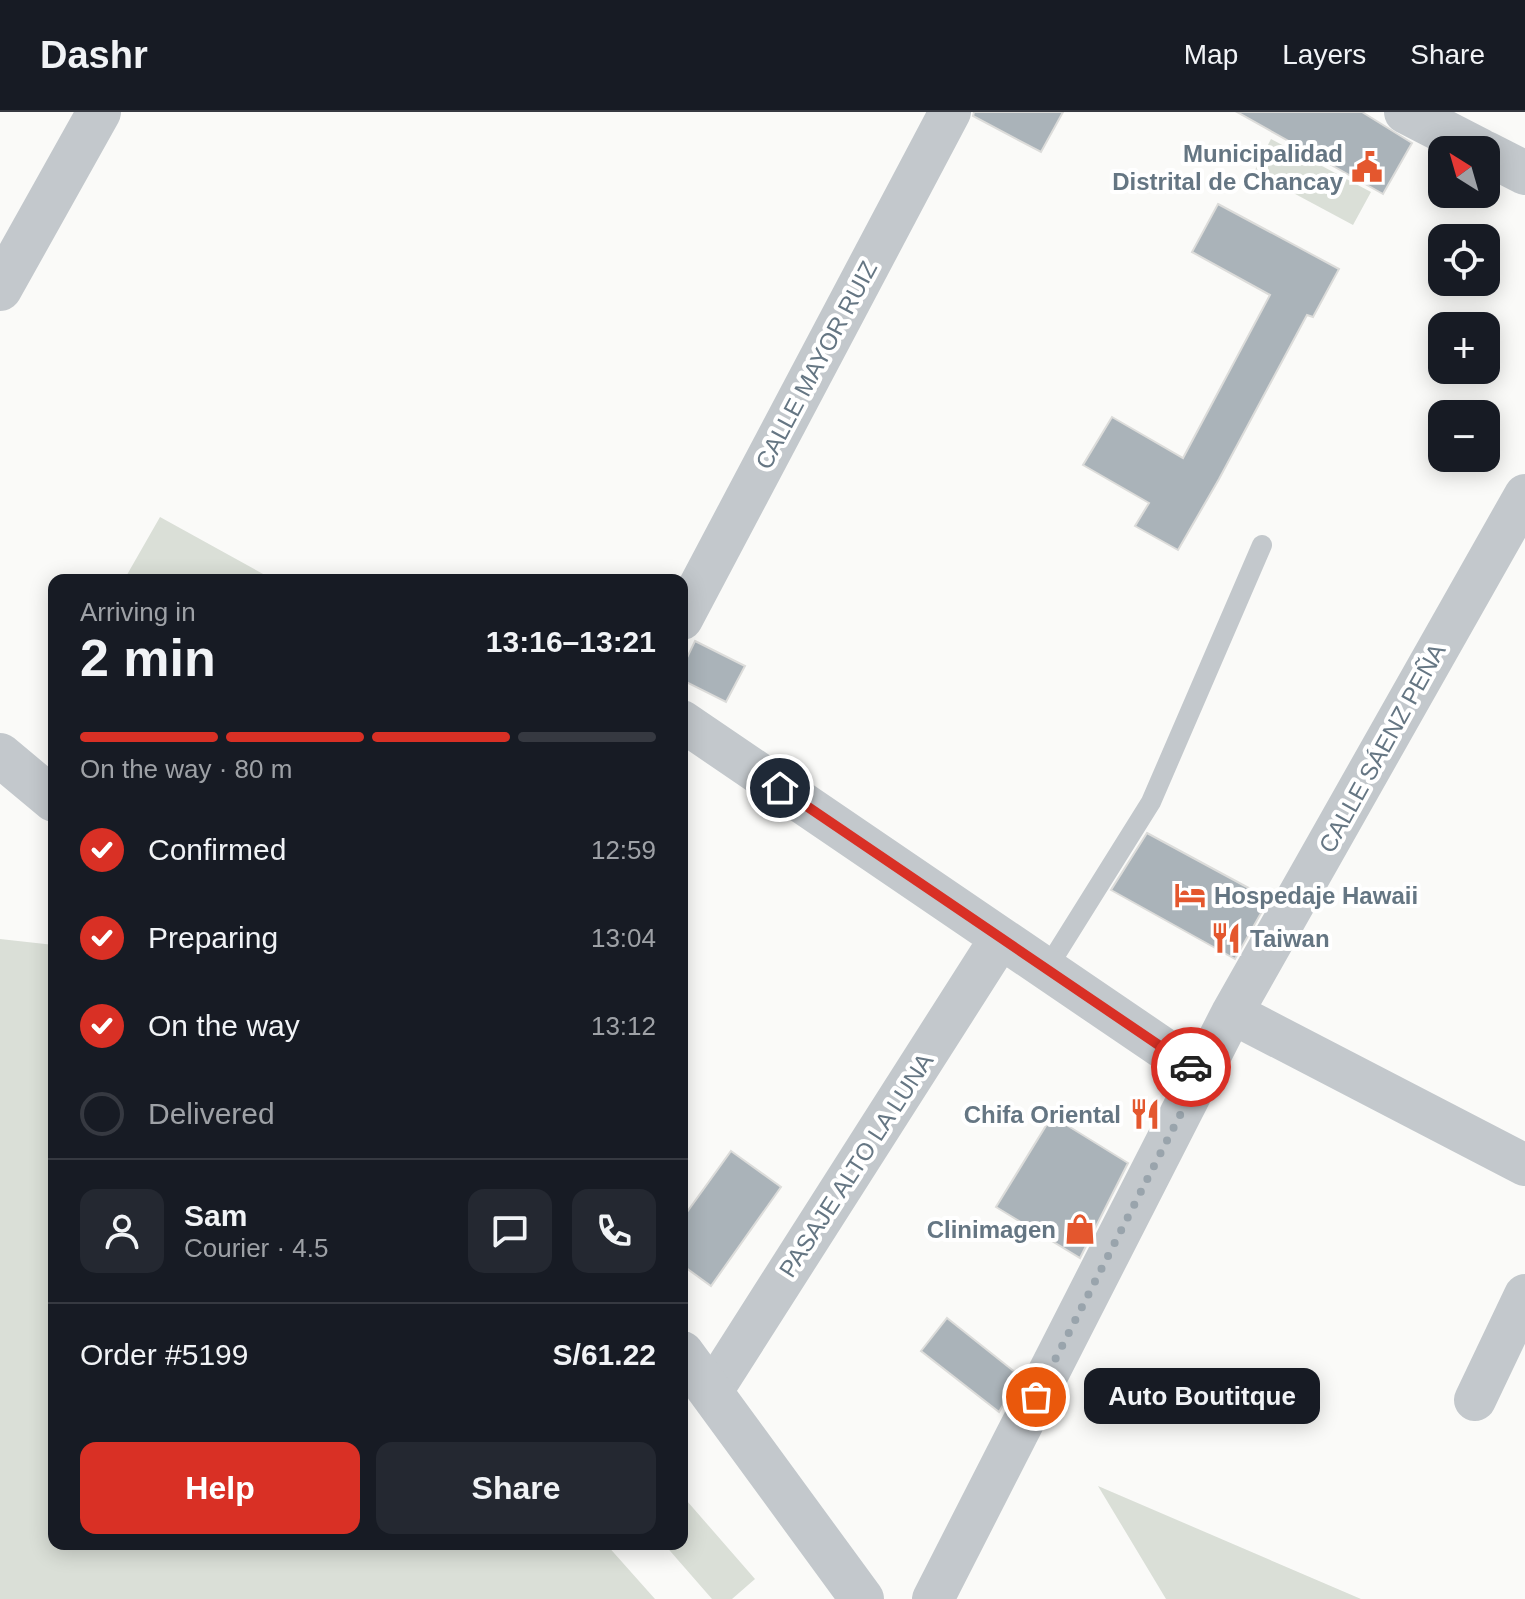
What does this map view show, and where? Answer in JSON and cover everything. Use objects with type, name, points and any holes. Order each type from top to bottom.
[{"type":"street","points":[[0,289],[99,112]]},
{"type":"street","name":"CALLE MAYOR RUIZ","points":[[688,608],[950,112]]},
{"type":"street","points":[[1406,112],[1453,136]]},
{"type":"street","points":[[1500,160],[1525,173]]},
{"type":"street","name":"CALLE SÁENZ PEÑA","points":[[933,1599],[1232,1013],[1525,495]]},
{"type":"street","points":[[688,725],[1201,1074]]},
{"type":"street","points":[[0,755],[48,795]]},
{"type":"street","name":"PASAJE ALTO LA LUNA","points":[[712,1391],[1000,939]]},
{"type":"street","points":[[1232,1013],[1525,1165]]},
{"type":"street","points":[[1475,1400],[1525,1295]]},
{"type":"street","points":[[688,1361],[862,1599]]},
{"type":"lane","points":[[1046,970],[1151,802],[1262,545]]},
{"type":"shaded area","points":[[1271,139],[1371,192],[1353,225],[1254,172]]},
{"type":"shaded area","points":[[160,517],[263,574],[127,574]]},
{"type":"shaded area","points":[[0,939],[48,944],[48,1550],[611,1550],[655,1599],[0,1599]]},
{"type":"shaded area","points":[[1098,1486],[1361,1599],[1166,1599]]},
{"type":"shaded area","points":[[688,1502],[755,1579],[732,1599],[712,1599],[669,1550],[688,1550]]},
{"type":"building","points":[[974,112],[1063,112],[1041,152],[973,116]]},
{"type":"building","name":"Municipalidad Distrital de Chancay","points":[[1237,112],[1362,112],[1412,143],[1383,194]]},
{"type":"building","points":[[1218,204],[1339,269],[1313,317],[1307,315],[1178,550],[1135,526],[1149,503],[1083,465],[1112,417],[1183,458],[1270,295],[1192,252]]},
{"type":"building","points":[[695,641],[745,666],[726,702],[688,683],[688,656]]},
{"type":"building","name":"Hospedaje Hawaii","points":[[1147,833],[1269,899],[1235,959],[1111,890]]},
{"type":"building","points":[[1052,1116],[1128,1163],[1080,1258],[996,1207]]},
{"type":"building","points":[[731,1151],[781,1187],[711,1286],[688,1269],[688,1211]]},
{"type":"building","points":[[947,1318],[1020,1376],[999,1412],[921,1351]]},
{"type":"way so far","points":[[1036,1397],[1201,1074],[1191,1067]]},
{"type":"place","name":"Municipalidad Distrital de Chancay","points":[[1367,167]]},
{"type":"place","name":"Hospedaje Hawaii","points":[[1190,895]]},
{"type":"place","name":"Taiwan","points":[[1226,938]]},
{"type":"place","name":"Chifa Oriental","points":[[1145,1114]]},
{"type":"place","name":"Clinimagen","points":[[1080,1229]]},
{"type":"place","name":"Auto Boutitque","points":[[1036,1397]]},
{"type":"route","points":[[780,788],[1191,1067]]}]
